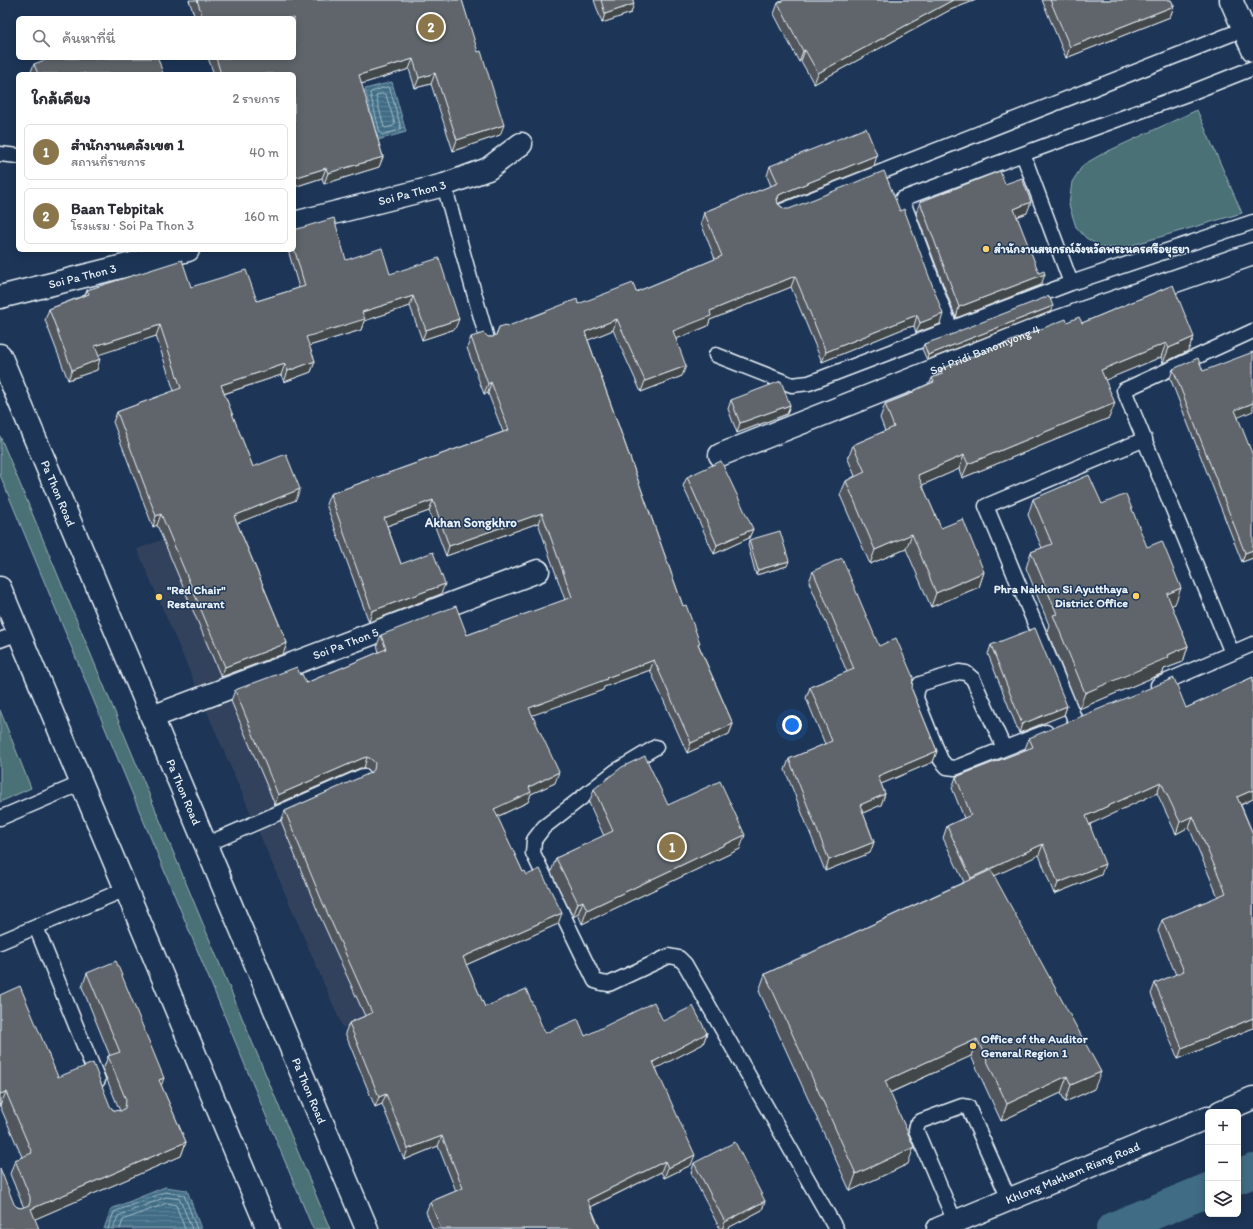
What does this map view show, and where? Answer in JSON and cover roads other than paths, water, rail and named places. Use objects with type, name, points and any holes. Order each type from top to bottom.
[{"type":"street","points":[[1231,0],[1253,50]]},
{"type":"street","name":"Soi Pa Thon 3","points":[[296,223],[444,186],[488,169],[521,144]]},
{"type":"street","name":"Soi Pa Thon 3","points":[[0,297],[180,252]]},
{"type":"street","name":"Soi Pridi Banomyong 4","points":[[720,455],[1051,324],[1253,254]]},
{"type":"street","name":"Pa Thon Road","points":[[0,356],[367,1229]]},
{"type":"street","name":"Soi Pa Thon 5","points":[[152,717],[538,571]]},
{"type":"street","points":[[0,588],[9,636],[82,783],[268,1229]]},
{"type":"street","points":[[1227,1109],[1253,1098]]},
{"type":"street","name":"Khlong Makham Riang Road","points":[[947,1226],[1205,1118]]},
{"type":"lane","points":[[782,211],[1244,29]]},
{"type":"lane","points":[[951,330],[902,199],[1190,93],[1253,68]]},
{"type":"lane","points":[[0,154],[16,156]]},
{"type":"lane","points":[[1023,154],[1071,283]]},
{"type":"lane","points":[[444,186],[487,339]]},
{"type":"lane","points":[[716,355],[792,385],[809,383],[1071,283],[1253,222]]},
{"type":"lane","points":[[1232,653],[1124,390],[1253,331]]},
{"type":"lane","points":[[1075,720],[986,506],[1145,439]]},
{"type":"lane","points":[[1147,690],[1253,644]]},
{"type":"lane","points":[[1004,748],[973,679],[966,673],[958,672],[920,684],[916,698],[941,760],[947,767],[955,768],[1089,714]]},
{"type":"lane","points":[[656,747],[616,771],[544,827],[534,840],[534,853],[595,981],[610,984],[669,956],[679,958],[685,964],[836,1229]]},
{"type":"lane","points":[[205,845],[363,776]]},
{"type":"lane","points":[[0,818],[82,783]]},
{"type":"lane","points":[[0,942],[126,889]]},
{"type":"lane","points":[[36,927],[104,1095]]},
{"type":"lane","points":[[947,1226],[916,1130],[917,1125],[921,1121],[962,1106],[968,1107],[1009,1200]]},
{"type":"water","points":[[392,82],[406,132],[378,140],[365,89]]},
{"type":"water","points":[[165,1187],[187,1190],[201,1229],[104,1229],[111,1209]]},
{"type":"waterway","points":[[1241,1176],[1253,1171]]},
{"type":"waterway","points":[[1113,1229],[1205,1191]]},
{"type":"place","name":"Baan Tebpitak","points":[[431,27]]},
{"type":"place","name":"สํานักงานสหกรณ์จังหวัดพระนครศรีอยุธยา","points":[[986,249]]},
{"type":"place","name":"Phra Nakhon Si Ayutthaya District Office","points":[[1136,596]]},
{"type":"place","name":"\"Red Chair\" Restaurant","points":[[159,597]]},
{"type":"place","name":"สำนักงานคลังเขต 1","points":[[672,847]]},
{"type":"place","name":"Office of the Auditor General Region 1","points":[[973,1046]]},
{"type":"district","name":"Akhan Songkhro","points":[[471,522]]}]
